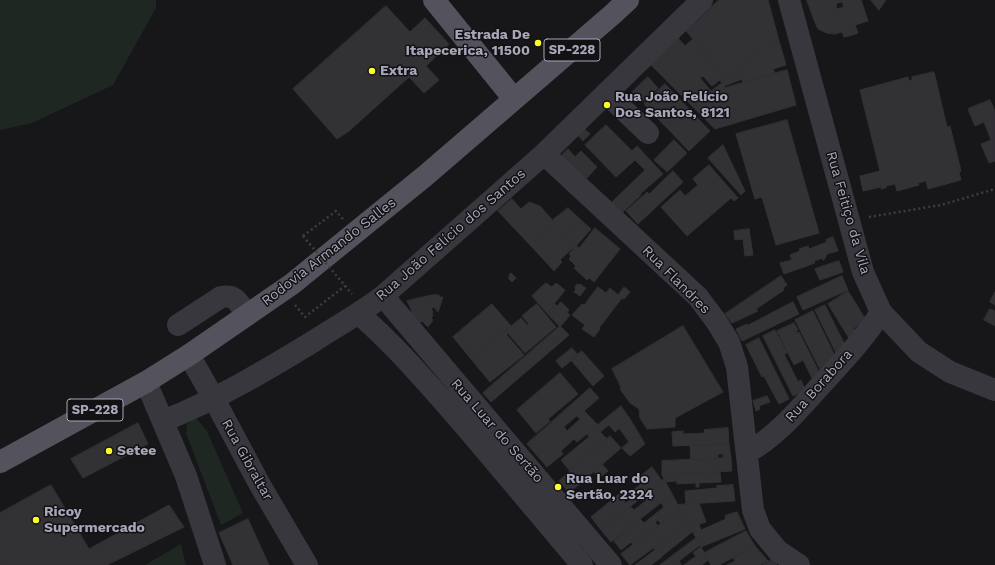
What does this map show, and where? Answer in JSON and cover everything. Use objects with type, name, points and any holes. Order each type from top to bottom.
[{"type":"main road","points":[[434,0],[514,99]]},
{"type":"main road","name":"Rodovia Armando Salles","points":[[0,462],[146,382],[189,355],[292,284],[425,176],[628,0]]},
{"type":"street","name":"Rua João Felício dos Santos","points":[[163,421],[214,399],[278,363],[356,304],[383,296],[544,154],[702,0]]},
{"type":"street","name":"Rua Feitiço da Vila","points":[[789,0],[863,272],[881,312],[919,352],[950,372],[995,390]]},
{"type":"street","points":[[606,93],[648,133]]},
{"type":"street","name":"Rua Flandres","points":[[544,154],[698,297],[716,321],[728,342],[737,367],[748,452],[753,510],[760,529],[778,551],[799,565]]},
{"type":"street","points":[[178,326],[221,296],[235,298],[248,315]]},
{"type":"street","name":"Rua Luar do Sertão","points":[[383,296],[611,565]]},
{"type":"street","name":"Rua Luar do Sertão","points":[[356,304],[472,434],[582,565]]},
{"type":"street","name":"Rua Borabora","points":[[748,452],[772,436],[814,392],[859,341],[881,312]]},
{"type":"street","name":"Rua Gibraltar","points":[[189,355],[260,485],[306,565]]},
{"type":"street","points":[[146,382],[186,476],[215,565]]},
{"type":"street","points":[[472,434],[486,419]]},
{"type":"path","points":[[849,221],[941,205],[995,189]]},
{"type":"path","points":[[336,211],[303,236],[345,286],[356,304]]},
{"type":"path","points":[[305,316],[345,286]]},
{"type":"shaded area","points":[[0,0],[156,0],[156,8],[113,85],[32,123],[0,130]]},
{"type":"shaded area","points":[[196,418],[207,431],[243,513],[221,525],[186,433],[187,424]]},
{"type":"shaded area","points":[[181,544],[186,565],[145,565]]},
{"type":"building","points":[[719,0],[768,0],[779,41],[762,49],[727,79],[686,31]]},
{"type":"building","points":[[807,0],[861,0],[868,21],[855,25],[858,33],[844,37],[842,32],[835,34],[827,33],[818,29]],"holes":[[[842,2],[844,7],[837,9],[836,4]]]},
{"type":"building","points":[[871,0],[886,0],[879,10]]},
{"type":"building","name":"Extra","points":[[386,6],[410,32],[425,18],[449,44],[426,66],[439,80],[424,93],[409,77],[349,131],[337,139],[293,89]]},
{"type":"building","points":[[678,38],[685,46],[693,39],[727,79],[722,83],[720,80],[712,86],[703,76],[700,78],[711,91],[692,106],[650,64]]},
{"type":"building","points":[[779,41],[786,65],[773,69],[775,73],[743,82],[742,79],[724,86],[722,83],[762,49]]},
{"type":"building","points":[[787,70],[796,105],[715,129],[725,88]]},
{"type":"building","points":[[934,72],[947,127],[950,126],[961,171],[959,172],[961,180],[928,189],[926,181],[918,183],[919,185],[897,191],[895,184],[886,186],[886,188],[881,189],[881,187],[863,191],[860,176],[880,171],[860,90],[908,77],[909,81],[912,80],[912,77]]},
{"type":"building","points":[[648,77],[658,88],[642,102],[632,92]]},
{"type":"building","points":[[722,83],[725,88],[715,129],[692,106]]},
{"type":"building","points":[[665,84],[710,131],[689,151],[644,104]]},
{"type":"building","points":[[990,100],[995,111],[995,161],[989,163],[981,144],[991,140],[984,122],[975,126],[968,109]]},
{"type":"building","points":[[787,120],[819,233],[776,245],[762,197],[755,199],[736,134]]},
{"type":"building","points":[[606,125],[632,151],[637,146],[663,174],[640,194],[641,195],[622,213],[612,202],[645,170],[635,160],[616,177],[585,145]]},
{"type":"building","points":[[581,126],[590,134],[583,141],[575,132]]},
{"type":"building","points":[[674,140],[687,153],[667,172],[654,160]]},
{"type":"building","points":[[723,145],[745,191],[741,195],[708,158]]},
{"type":"building","points":[[568,149],[575,157],[581,151],[597,167],[584,181],[560,157]]},
{"type":"building","points":[[709,165],[738,198],[734,201],[731,198],[687,236],[661,207],[680,190],[685,196],[698,185],[693,179]]},
{"type":"building","points":[[673,171],[683,182],[638,224],[626,211],[647,192],[649,194]]},
{"type":"building","points":[[512,199],[521,209],[529,202],[540,206],[555,223],[530,245],[498,211]]},
{"type":"building","points":[[568,208],[582,221],[544,260],[530,245],[555,223],[553,220]]},
{"type":"building","points":[[582,221],[591,229],[576,246],[560,260],[562,262],[554,271],[544,260]]},
{"type":"building","points":[[595,228],[620,249],[594,282],[589,278],[587,280],[574,268],[576,266],[569,259],[571,256],[569,254],[576,246],[579,248]]},
{"type":"building","points":[[749,229],[753,255],[745,256],[743,239],[735,240],[734,231]]},
{"type":"building","points":[[833,237],[838,251],[827,254],[824,260],[822,258],[814,261],[815,263],[784,274],[780,263],[792,260],[790,255],[800,251],[799,249],[808,246],[809,249],[827,242],[826,240]]},
{"type":"building","points":[[839,261],[843,272],[820,280],[815,269]]},
{"type":"building","points":[[511,273],[516,278],[512,282],[508,278],[510,277],[509,275]]},
{"type":"building","points":[[781,276],[787,285],[783,288],[784,290],[756,309],[758,311],[732,323],[725,314]]},
{"type":"building","points":[[842,276],[848,290],[803,310],[797,297]]},
{"type":"building","points":[[546,283],[552,287],[556,283],[565,290],[547,313],[532,296]]},
{"type":"building","points":[[577,284],[580,284],[586,288],[580,296],[574,292]]},
{"type":"building","points":[[598,287],[606,293],[610,288],[618,295],[624,287],[630,292],[624,299],[622,298],[594,337],[582,329],[585,325],[572,315],[582,304],[584,305]]},
{"type":"building","points":[[848,291],[866,320],[854,328],[858,335],[850,340],[828,304]]},
{"type":"building","points":[[995,292],[995,305],[990,302]]},
{"type":"building","points":[[432,295],[439,295],[439,297],[443,297],[438,312],[434,307],[431,309],[433,316],[431,318],[433,320],[428,327],[422,321],[419,323],[409,313],[412,311],[407,301]]},
{"type":"building","points":[[561,302],[569,310],[567,313],[570,315],[560,327],[547,313],[555,304],[557,306]]},
{"type":"building","points":[[793,302],[799,314],[742,341],[736,329],[747,324],[748,325]]},
{"type":"building","points":[[492,304],[511,326],[471,359],[453,337]]},
{"type":"building","points":[[537,304],[556,327],[525,353],[508,333],[506,334],[524,355],[490,382],[471,359],[521,318],[527,325],[529,324],[522,316]]},
{"type":"building","points":[[825,305],[845,345],[836,353],[815,310]]},
{"type":"building","points":[[990,309],[995,311],[995,326],[984,320]]},
{"type":"building","points":[[813,311],[835,356],[821,371],[795,320]]},
{"type":"building","points":[[794,323],[798,330],[796,331],[797,333],[799,332],[820,374],[814,382],[803,360],[794,365],[777,331]]},
{"type":"building","points":[[560,326],[569,335],[491,402],[483,393]]},
{"type":"building","points":[[683,326],[723,392],[675,418],[675,427],[647,429],[640,418],[639,409],[630,403],[620,389],[621,387],[612,369]]},
{"type":"building","points":[[775,330],[787,353],[784,354],[798,382],[801,380],[805,390],[793,396],[763,336]]},
{"type":"building","points":[[759,338],[789,399],[779,404],[764,376],[762,377],[746,345]]},
{"type":"building","points":[[572,348],[578,355],[562,368],[556,361]]},
{"type":"building","points":[[582,351],[604,376],[593,386],[571,360]]},
{"type":"building","points":[[560,373],[578,394],[548,419],[550,421],[536,433],[517,410]]},
{"type":"building","points":[[590,388],[599,398],[584,411],[598,425],[577,442],[574,439],[561,451],[563,454],[547,467],[527,444]],"holes":[[[577,416],[580,419],[567,431],[564,427]]]},
{"type":"building","points":[[767,396],[770,402],[759,406],[760,409],[756,411],[753,401]]},
{"type":"building","points":[[621,406],[630,419],[615,432],[609,425],[600,432],[607,439],[570,471],[561,460],[589,437],[587,434]]},
{"type":"building","points":[[630,419],[639,434],[629,442],[619,428]]},
{"type":"building","name":"Setee","points":[[138,423],[148,444],[83,478],[71,459]]},
{"type":"building","points":[[728,428],[729,444],[673,446],[672,432],[683,431],[683,434],[705,433],[704,430]]},
{"type":"building","points":[[639,434],[645,444],[630,456],[622,448]]},
{"type":"building","points":[[610,436],[621,448],[569,493],[559,481]]},
{"type":"building","points":[[729,444],[731,458],[723,458],[723,454],[718,454],[718,458],[691,460],[690,446]]},
{"type":"building","points":[[731,458],[732,471],[662,475],[662,461]]},
{"type":"building","points":[[602,464],[608,471],[599,478],[594,472]]},
{"type":"building","points":[[652,467],[662,481],[601,530],[591,517],[619,494],[626,503],[631,499],[627,495],[640,485],[636,480]]},
{"type":"building","points":[[720,472],[721,482],[699,483],[699,487],[696,487],[696,483],[677,484],[677,481],[666,482],[662,475]]},
{"type":"building","points":[[664,479],[672,494],[611,542],[601,530],[630,506],[634,510],[647,500],[644,496]]},
{"type":"building","name":"Ricoy Supermercado","points":[[51,485],[89,549],[169,505],[184,527],[107,565],[0,565],[0,513]]},
{"type":"building","points":[[733,485],[735,501],[686,504],[685,491]]},
{"type":"building","points":[[672,494],[680,509],[661,524],[658,520],[655,522],[658,526],[633,545],[631,542],[621,550],[614,541],[640,519],[644,523],[664,507],[661,503]]},
{"type":"building","points":[[699,503],[706,522],[690,527],[678,505]]},
{"type":"building","points":[[680,509],[688,523],[630,565],[621,554]]},
{"type":"building","points":[[737,512],[745,529],[701,547],[690,527],[699,524],[701,530],[726,519],[725,516]]},
{"type":"building","points":[[248,519],[269,565],[233,565],[219,533]]},
{"type":"building","points":[[688,523],[692,532],[662,557],[651,565],[635,565],[655,550],[654,548]]},
{"type":"building","points":[[746,531],[755,546],[719,565],[711,565],[704,553]]},
{"type":"building","points":[[696,538],[700,545],[679,561],[681,564],[680,565],[660,565]]},
{"type":"building","points":[[755,546],[768,561],[760,565],[727,565],[735,561],[733,557]]},
{"type":"building","points":[[701,547],[708,560],[702,565],[684,565],[696,556],[693,553]]},
{"type":"building","points":[[773,559],[777,565],[763,565]]},
{"type":"place","name":"Estrada De Itapecerica, 11500","points":[[538,43]]},
{"type":"place","name":"Extra","points":[[372,71]]},
{"type":"place","name":"Rua João Felício Dos Santos, 8121","points":[[607,105]]},
{"type":"place","name":"Setee","points":[[109,451]]},
{"type":"place","name":"Rua Luar do Sertão, 2324","points":[[558,487]]},
{"type":"place","name":"Ricoy Supermercado","points":[[36,520]]}]
